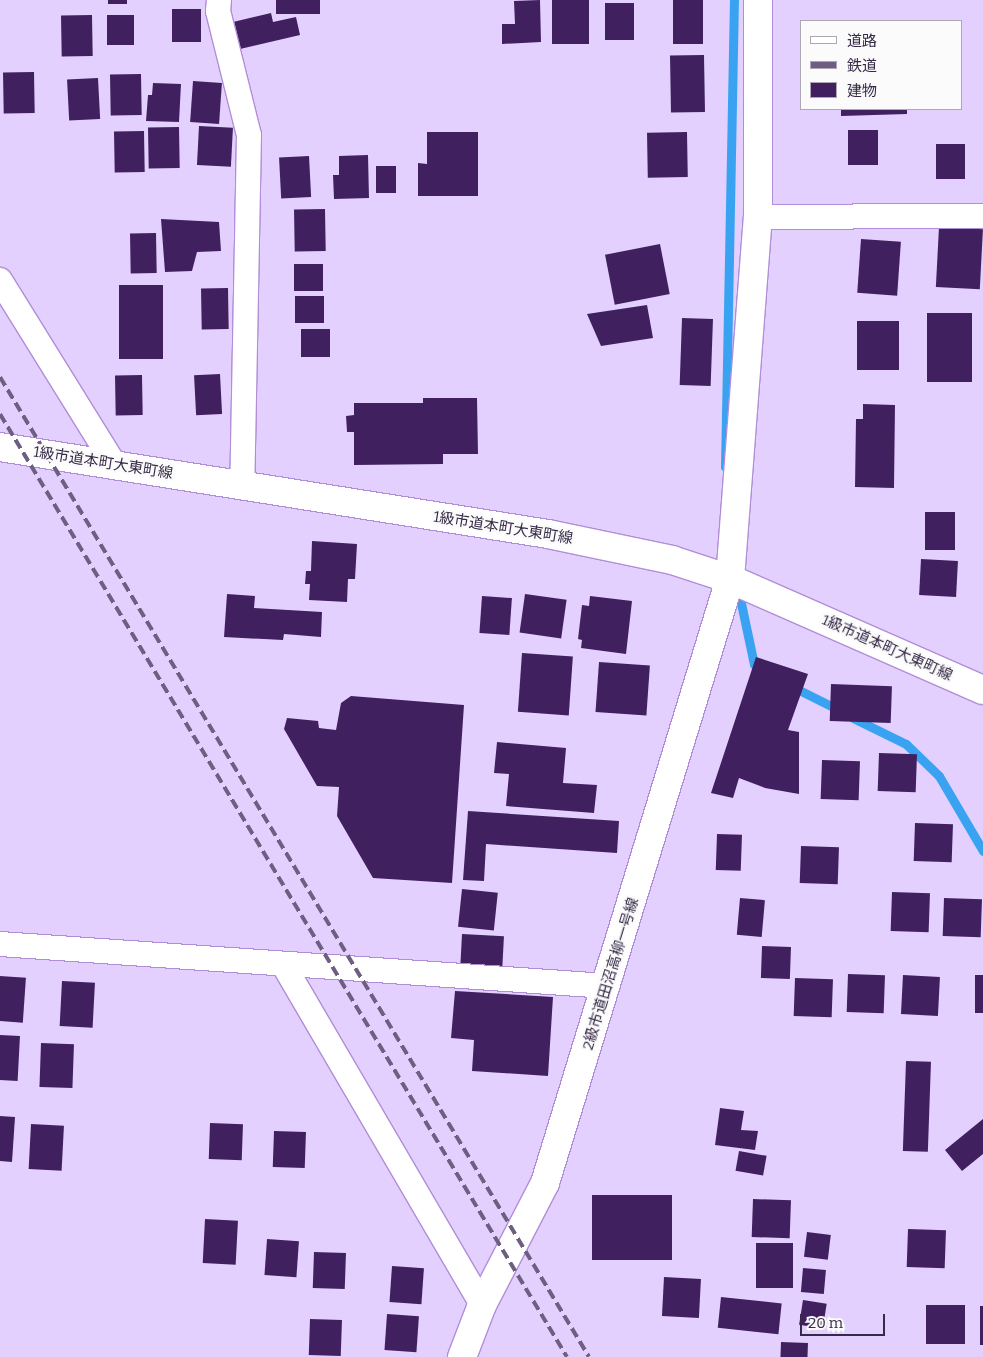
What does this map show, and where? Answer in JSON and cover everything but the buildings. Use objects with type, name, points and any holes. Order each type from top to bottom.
[{"type":"street","points":[[219,0],[218,11],[249,135],[242,487]]},
{"type":"street","name":"2級市道田沼高柳一号線","points":[[462,1357],[482,1305],[546,1183],[730,579],[758,217],[758,0]]},
{"type":"street","points":[[758,217],[983,216]]},
{"type":"street","points":[[0,280],[114,464]]},
{"type":"street","name":"1級市道本町大東町線","points":[[0,447],[114,464],[242,487],[548,534],[672,560],[730,579],[983,690]]},
{"type":"street","points":[[0,944],[607,986]]},
{"type":"street","points":[[283,964],[482,1305]]},
{"type":"waterway","points":[[725,467],[734,0]]},
{"type":"waterway","points":[[738,589],[754,664],[761,671]]},
{"type":"waterway","points":[[793,687],[839,710]]},
{"type":"waterway","points":[[853,718],[906,744],[939,776],[983,851]]},
{"type":"railway","points":[[0,377],[589,1357]]},
{"type":"railway","points":[[0,414],[567,1357]]}]
